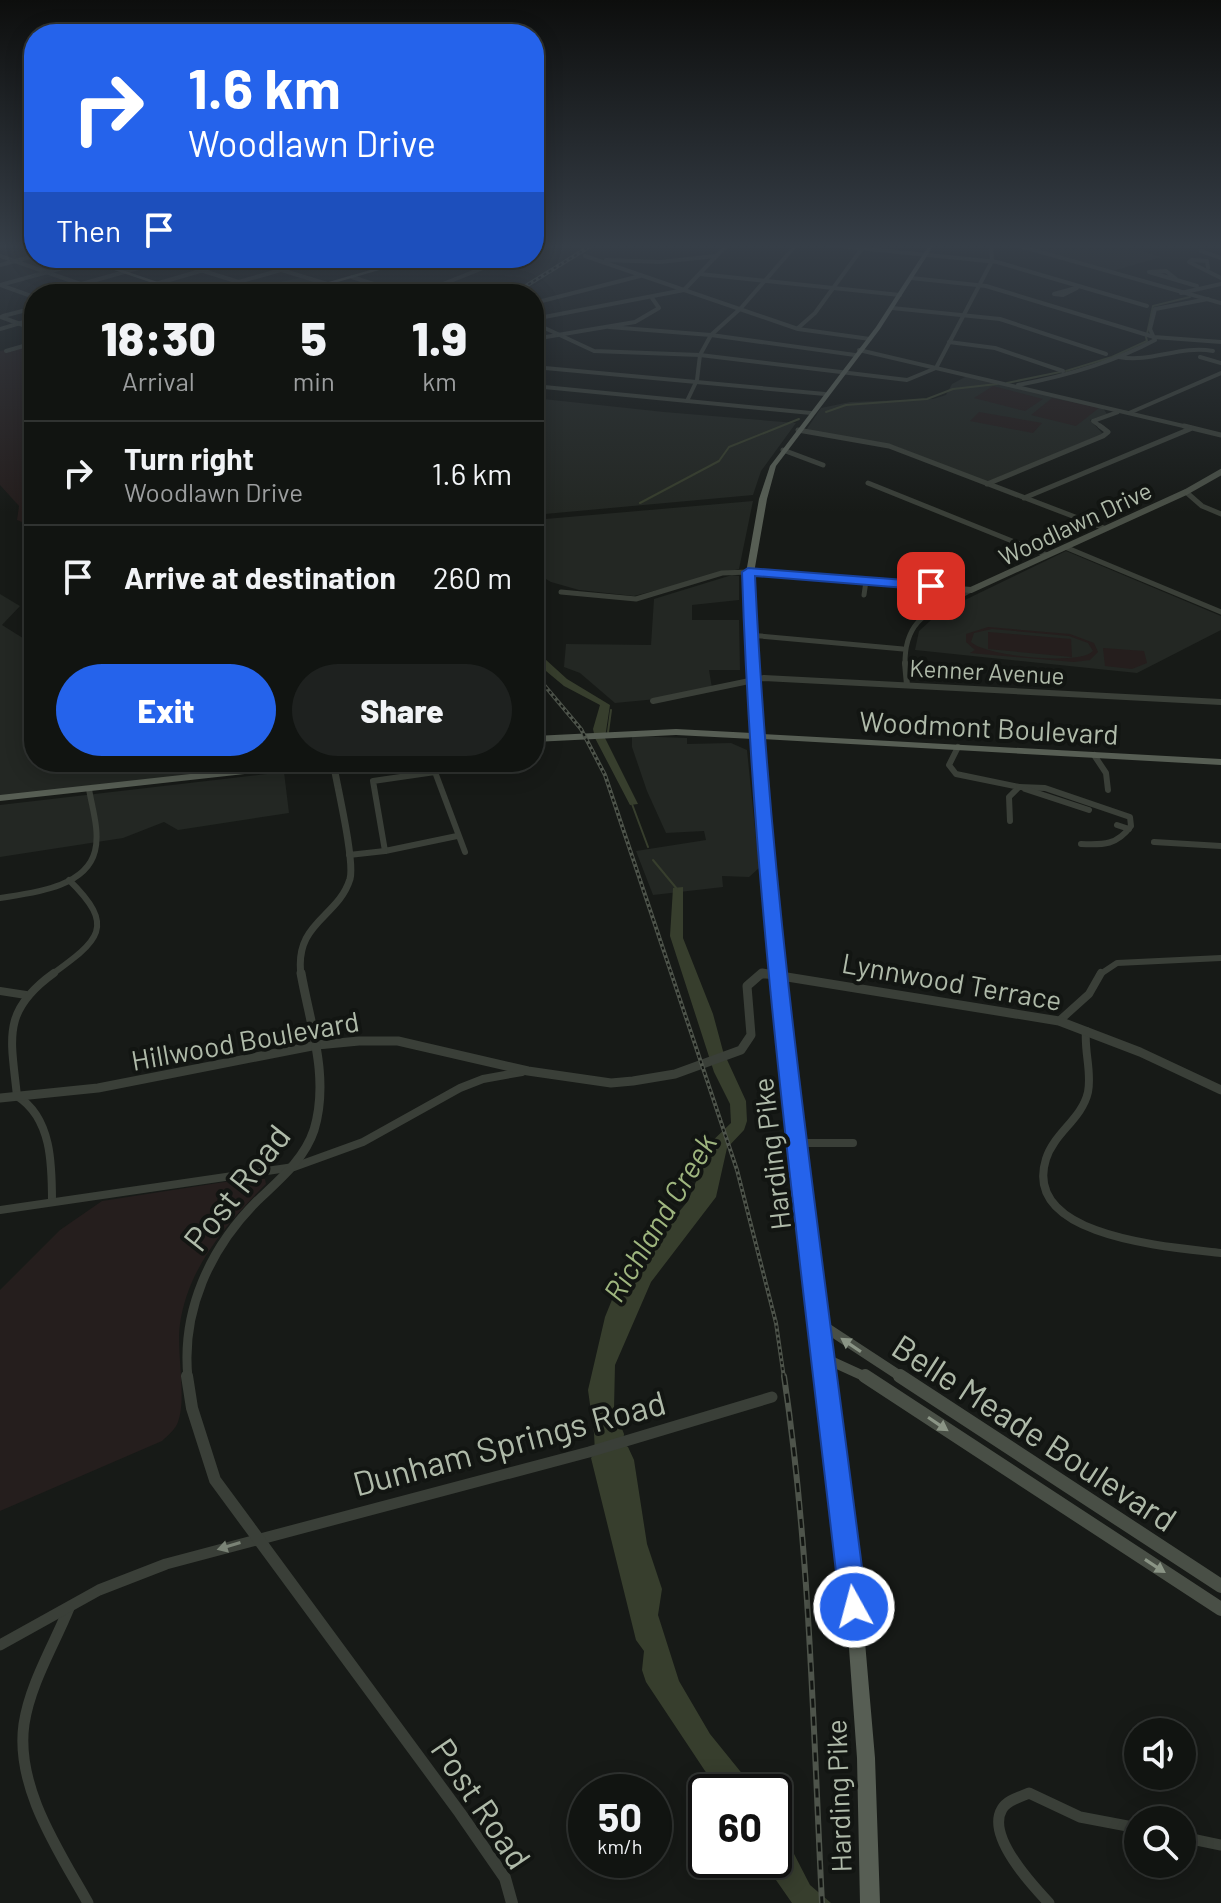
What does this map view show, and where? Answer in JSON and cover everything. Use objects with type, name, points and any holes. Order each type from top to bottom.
[{"type":"main road","name":"Harding Pike","points":[[870,1902],[866,1758],[854,1607],[777,973],[756,755],[748,572],[767,481],[783,450],[874,334]]},
{"type":"main road","name":"Woodlawn Drive","points":[[748,572],[971,590],[1219,476]]},
{"type":"main road","points":[[721,734],[744,726],[754,714]]},
{"type":"main road","name":"Woodmont Boulevard","points":[[544,738],[639,732],[721,734],[1221,762]]},
{"type":"main road","points":[[721,734],[744,742],[756,755]]},
{"type":"main road","points":[[0,798],[238,772]]},
{"type":"main road","name":"Belle Meade Boulevard","points":[[819,1323],[1221,1586]]},
{"type":"main road","name":"Belle Meade Boulevard","points":[[822,1357],[867,1377],[1221,1609]]},
{"type":"main road","points":[[913,1407],[925,1394]]},
{"type":"main road","points":[[981,1452],[993,1438]]},
{"type":"main road","points":[[1088,1521],[1098,1507]]},
{"type":"street","points":[[558,334],[594,351],[700,355],[907,380],[936,368],[953,334]]},
{"type":"street","points":[[696,334],[857,352],[1221,435]]},
{"type":"street","points":[[836,334],[870,339]]},
{"type":"street","points":[[1045,334],[1106,354]]},
{"type":"street","points":[[1143,334],[1221,342]]},
{"type":"street","points":[[687,401],[697,380],[700,355],[711,335]]},
{"type":"street","points":[[1012,386],[1065,375],[1118,357],[1138,349],[1154,337]]},
{"type":"street","points":[[949,342],[995,348],[1063,371]]},
{"type":"street","points":[[6,351],[24,346]]},
{"type":"street","points":[[1118,357],[1142,360],[1186,346],[1213,351]]},
{"type":"street","points":[[1200,357],[1221,363]]},
{"type":"street","points":[[544,368],[825,394]]},
{"type":"street","points":[[1129,413],[1221,373]]},
{"type":"street","points":[[544,387],[811,413]]},
{"type":"street","points":[[987,484],[1103,436],[1108,432],[1093,421],[1120,411]]},
{"type":"street","points":[[1024,498],[1192,428]]},
{"type":"street","points":[[798,430],[877,443],[1104,528]]},
{"type":"street","points":[[783,450],[823,465]]},
{"type":"street","points":[[868,483],[1047,555]]},
{"type":"street","points":[[1186,492],[1202,506],[1221,514]]},
{"type":"street","points":[[1065,547],[1221,612]]},
{"type":"street","points":[[561,592],[636,599],[722,573],[748,572]]},
{"type":"street","points":[[864,595],[866,581]]},
{"type":"street","points":[[907,685],[903,649],[905,634],[913,624],[971,590]]},
{"type":"street","points":[[749,635],[903,649]]},
{"type":"street","name":"Kenner Avenue","points":[[653,701],[764,678],[1221,702]]},
{"type":"street","points":[[958,747],[949,765],[956,774],[1019,787],[1071,806],[1129,815],[1129,829],[1115,843],[1081,844]]},
{"type":"street","points":[[1094,755],[1106,773],[1108,790]]},
{"type":"street","name":"Post Road","points":[[335,772],[351,875],[346,888],[303,937],[300,964],[317,1045],[315,1129],[308,1147],[294,1167],[266,1191],[212,1253],[188,1325],[188,1388],[198,1439],[215,1480],[469,1826],[505,1878],[512,1903]]},
{"type":"street","points":[[385,851],[373,781],[435,772],[465,852]]},
{"type":"street","points":[[1010,821],[1009,797],[1019,787]]},
{"type":"street","points":[[0,898],[69,880],[87,867],[95,851],[89,789]]},
{"type":"street","points":[[1117,825],[1129,829]]},
{"type":"street","points":[[349,855],[457,836]]},
{"type":"street","points":[[1154,842],[1221,846]]},
{"type":"street","points":[[52,1202],[52,1159],[47,1141],[28,1100],[17,1096],[13,1023],[26,995],[79,956],[94,937],[100,920],[96,908],[69,880]]},
{"type":"street","points":[[1059,1021],[1089,994],[1099,974],[1117,963],[1221,958]]},
{"type":"street","name":"Hillwood Boulevard","points":[[0,1098],[98,1088],[317,1045],[398,1041],[528,1071],[611,1083],[675,1074],[731,1056],[744,1048],[750,1038],[749,982],[762,973],[777,973]]},
{"type":"street","name":"Lynnwood Terrace","points":[[777,973],[1059,1021],[1221,1090]]},
{"type":"street","points":[[0,991],[26,995]]},
{"type":"street","points":[[1086,1031],[1084,1044],[1090,1085],[1077,1116],[1047,1155],[1042,1170],[1049,1198],[1065,1215],[1108,1236],[1221,1253]]},
{"type":"street","points":[[0,1210],[294,1167],[374,1137],[460,1088],[483,1079],[528,1071]]},
{"type":"street","points":[[797,1143],[853,1143]]},
{"type":"street","name":"Dunham Springs Road","points":[[0,1645],[99,1590],[168,1563],[627,1442],[772,1397]]},
{"type":"street","points":[[69,1607],[24,1724],[24,1759],[32,1787],[88,1903]]},
{"type":"street","points":[[1049,1903],[1035,1890],[998,1833],[1000,1811],[1008,1802],[1029,1793],[1080,1817],[1124,1825]]},
{"type":"street","points":[[1196,1840],[1221,1845]]},
{"type":"shaded area","points":[[24,346],[24,523],[17,520],[19,506],[0,485],[0,351]]},
{"type":"shaded area","points":[[967,376],[1103,408],[1107,414],[1090,420],[1103,434],[986,482],[895,446],[806,430],[821,408],[850,402],[933,399],[946,395],[952,384]]},
{"type":"shaded area","points":[[993,386],[1043,399],[1025,411],[974,398]]},
{"type":"shaded area","points":[[1052,398],[1099,408],[1076,426],[1031,415]]},
{"type":"shaded area","points":[[544,399],[796,423],[761,471],[753,495],[544,514]]},
{"type":"shaded area","points":[[979,412],[1042,423],[1033,433],[970,421]]},
{"type":"shaded area","points":[[753,501],[739,569],[634,596],[579,590],[544,578],[544,519]]},
{"type":"shaded area","points":[[1066,551],[1221,616],[1221,630],[1137,673],[915,650],[919,631],[940,612]]},
{"type":"shaded area","points":[[732,575],[739,576],[739,600],[692,605],[692,620],[739,620],[740,670],[709,670],[712,688],[657,699],[615,703],[580,673],[564,667],[566,644],[651,645],[654,599]]},
{"type":"shaded area","points":[[0,594],[20,606],[2,625],[24,639],[24,772],[231,772],[0,797]]},
{"type":"shaded area","points":[[988,627],[1070,634],[1094,643],[1098,652],[1090,660],[1074,662],[970,653],[975,650],[966,642],[966,634]],"holes":[[[992,629],[1069,636],[1088,643],[1093,651],[1070,658],[1032,657],[994,651],[971,642],[974,633]]]},
{"type":"shaded area","points":[[988,632],[1071,639],[1072,657],[988,649]]},
{"type":"shaded area","points":[[1103,648],[1144,651],[1147,663],[1132,669],[1105,666]]},
{"type":"shaded area","points":[[544,658],[567,679],[610,705],[605,738],[638,804],[630,805],[595,738],[593,729],[600,705],[564,686],[544,669]]},
{"type":"shaded area","points":[[632,736],[687,738],[687,744],[731,743],[747,750],[759,868],[749,877],[722,876],[723,887],[653,895],[636,851],[706,840],[704,831],[666,833],[647,791],[632,747]]},
{"type":"shaded area","points":[[284,772],[289,813],[178,830],[164,822],[123,838],[0,857],[0,805]]},
{"type":"shaded area","points":[[683,887],[683,938],[713,1014],[723,1051],[746,1101],[747,1121],[744,1130],[727,1148],[716,1197],[651,1282],[615,1365],[614,1408],[624,1434],[623,1444],[628,1447],[634,1460],[647,1544],[662,1589],[658,1615],[679,1681],[710,1734],[742,1774],[707,1774],[646,1682],[642,1670],[644,1651],[636,1640],[591,1458],[595,1453],[588,1390],[605,1317],[618,1285],[688,1201],[702,1167],[705,1148],[731,1123],[730,1104],[714,1072],[670,936],[673,888]]},
{"type":"shaded area","points":[[250,1178],[265,1179],[266,1184],[211,1247],[184,1303],[179,1335],[182,1400],[175,1427],[162,1441],[0,1511],[0,1290],[60,1230],[102,1201]]},
{"type":"shaded area","points":[[792,1850],[810,1885],[831,1903],[792,1903],[776,1880],[792,1878]]},
{"type":"waterway","points":[[1066,371],[1112,357],[1147,341],[1146,337]]},
{"type":"waterway","points":[[1007,383],[1060,372]]},
{"type":"waterway","points":[[826,412],[846,405],[927,399],[953,389],[997,384]]},
{"type":"waterway","points":[[640,503],[719,461],[729,447],[799,419]]},
{"type":"waterway","name":"Richland Creek","points":[[608,732],[611,710]]},
{"type":"waterway","name":"Richland Creek","points":[[632,804],[648,847]]},
{"type":"waterway","name":"Richland Creek","points":[[653,860],[677,889]]},
{"type":"railway","points":[[544,685],[581,729],[605,775],[737,1170],[776,1323],[784,1378]]},
{"type":"railway","points":[[784,1376],[805,1573],[822,1903]]},
{"type":"route","points":[[854,1607],[823,1375],[777,973],[755,736],[748,572],[931,586]]}]
